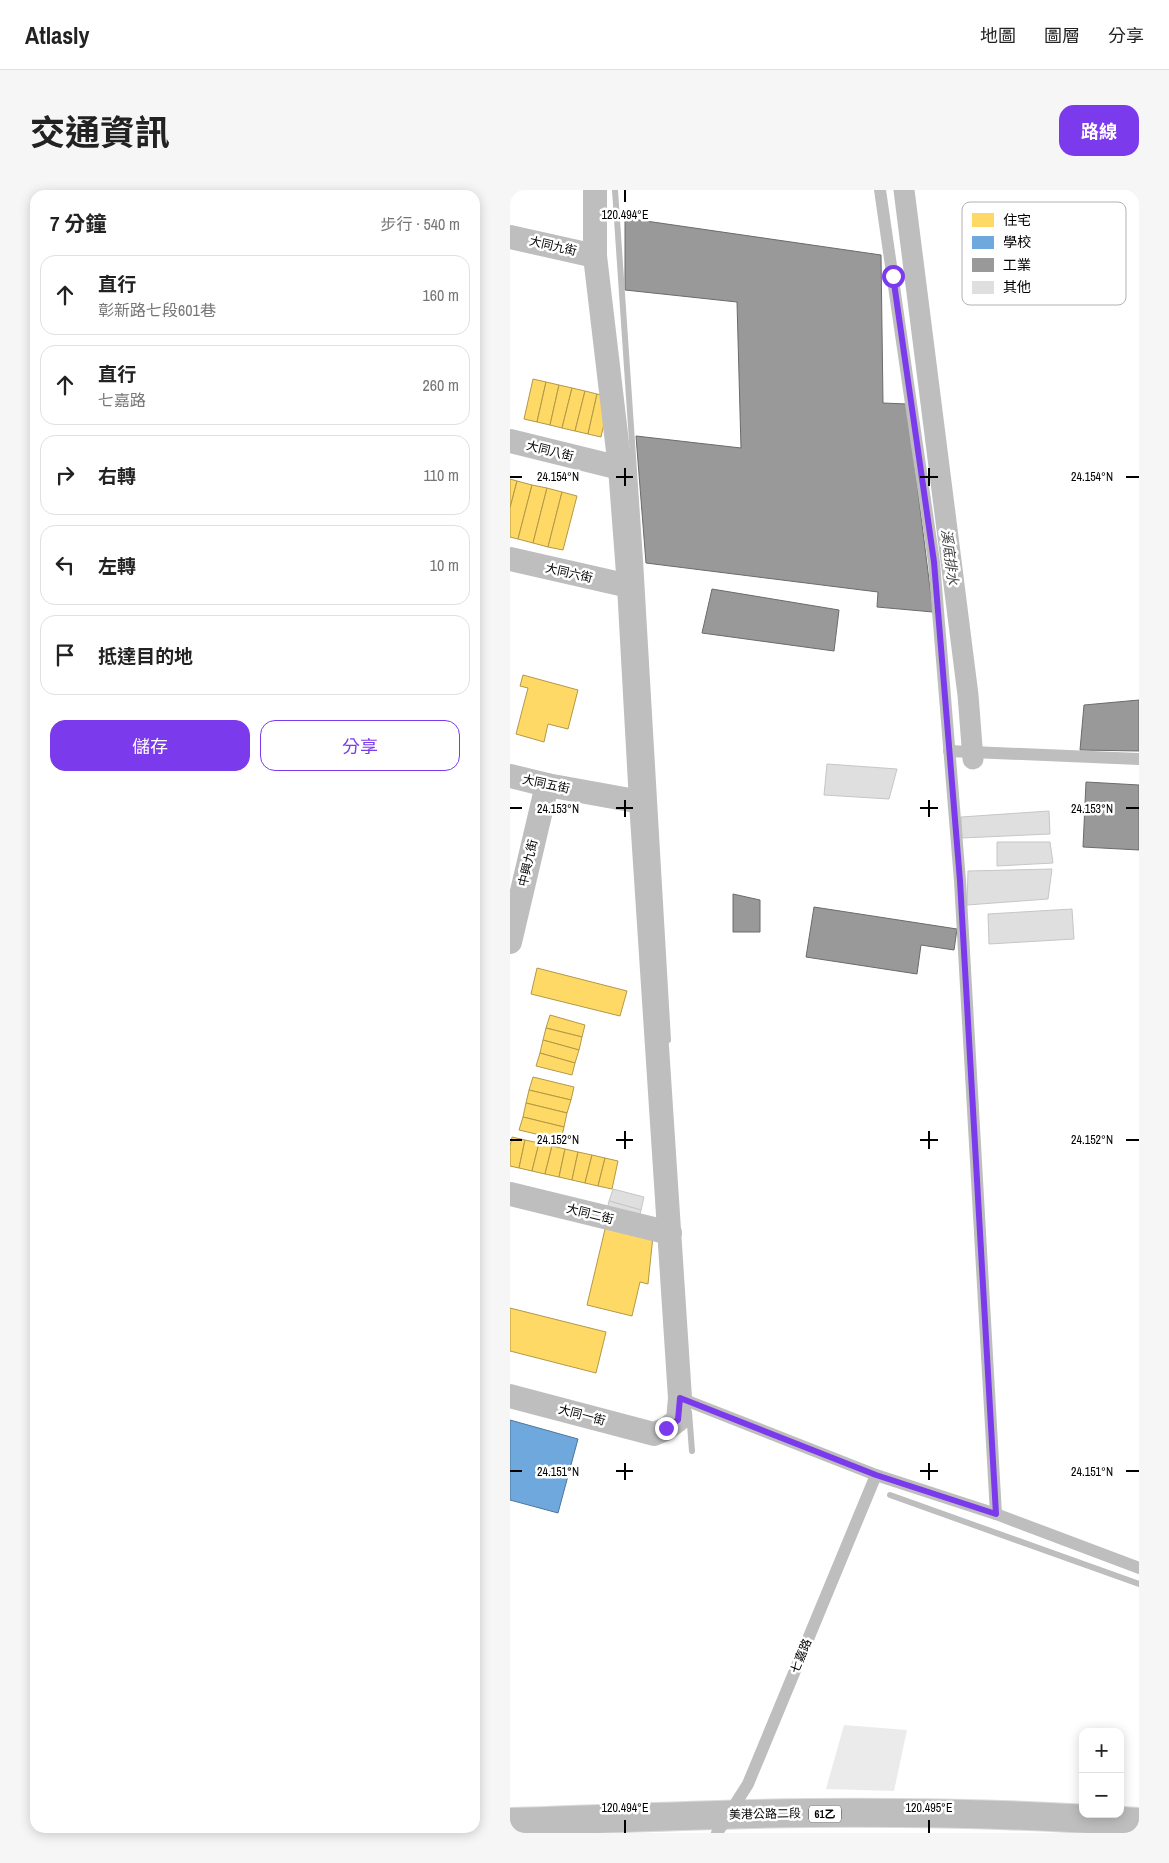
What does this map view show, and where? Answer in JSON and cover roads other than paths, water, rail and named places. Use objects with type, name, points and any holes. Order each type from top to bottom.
[{"type":"main road","name":"美港公路二段","points":[[510,1822],[723,1824],[900,1813],[1139,1822]]},
{"type":"street","points":[[595,190],[596,256],[620,468],[629,586],[640,802],[680,1398]]},
{"type":"street","name":"大同九街","points":[[510,237],[596,256]]},
{"type":"street","name":"大同八街","points":[[510,441],[620,468]]},
{"type":"street","name":"大同六街","points":[[510,559],[629,586]]},
{"type":"street","name":"大同五街","points":[[510,776],[546,785],[640,802]]},
{"type":"street","name":"中興九街","points":[[510,942],[546,785]]},
{"type":"street","name":"大同二街","points":[[510,1194],[670,1233]]},
{"type":"street","name":"大同一街","points":[[510,1396],[654,1434],[678,1420],[680,1398]]},
{"type":"lane","points":[[880,190],[934,562],[962,910],[996,1514]]},
{"type":"lane","points":[[948,751],[1139,759]]},
{"type":"lane","points":[[680,1398],[876,1475],[996,1514],[1139,1568]]},
{"type":"lane","name":"七嘉路","points":[[723,1824],[748,1784],[876,1475]]},
{"type":"waterway","points":[[615,190],[640,560],[668,1040]]},
{"type":"waterway","name":"溪底排水","points":[[904,190],[968,695],[973,759]]},
{"type":"waterway","points":[[689,1412],[692,1451]]},
{"type":"waterway","points":[[890,1495],[1139,1584]]}]
